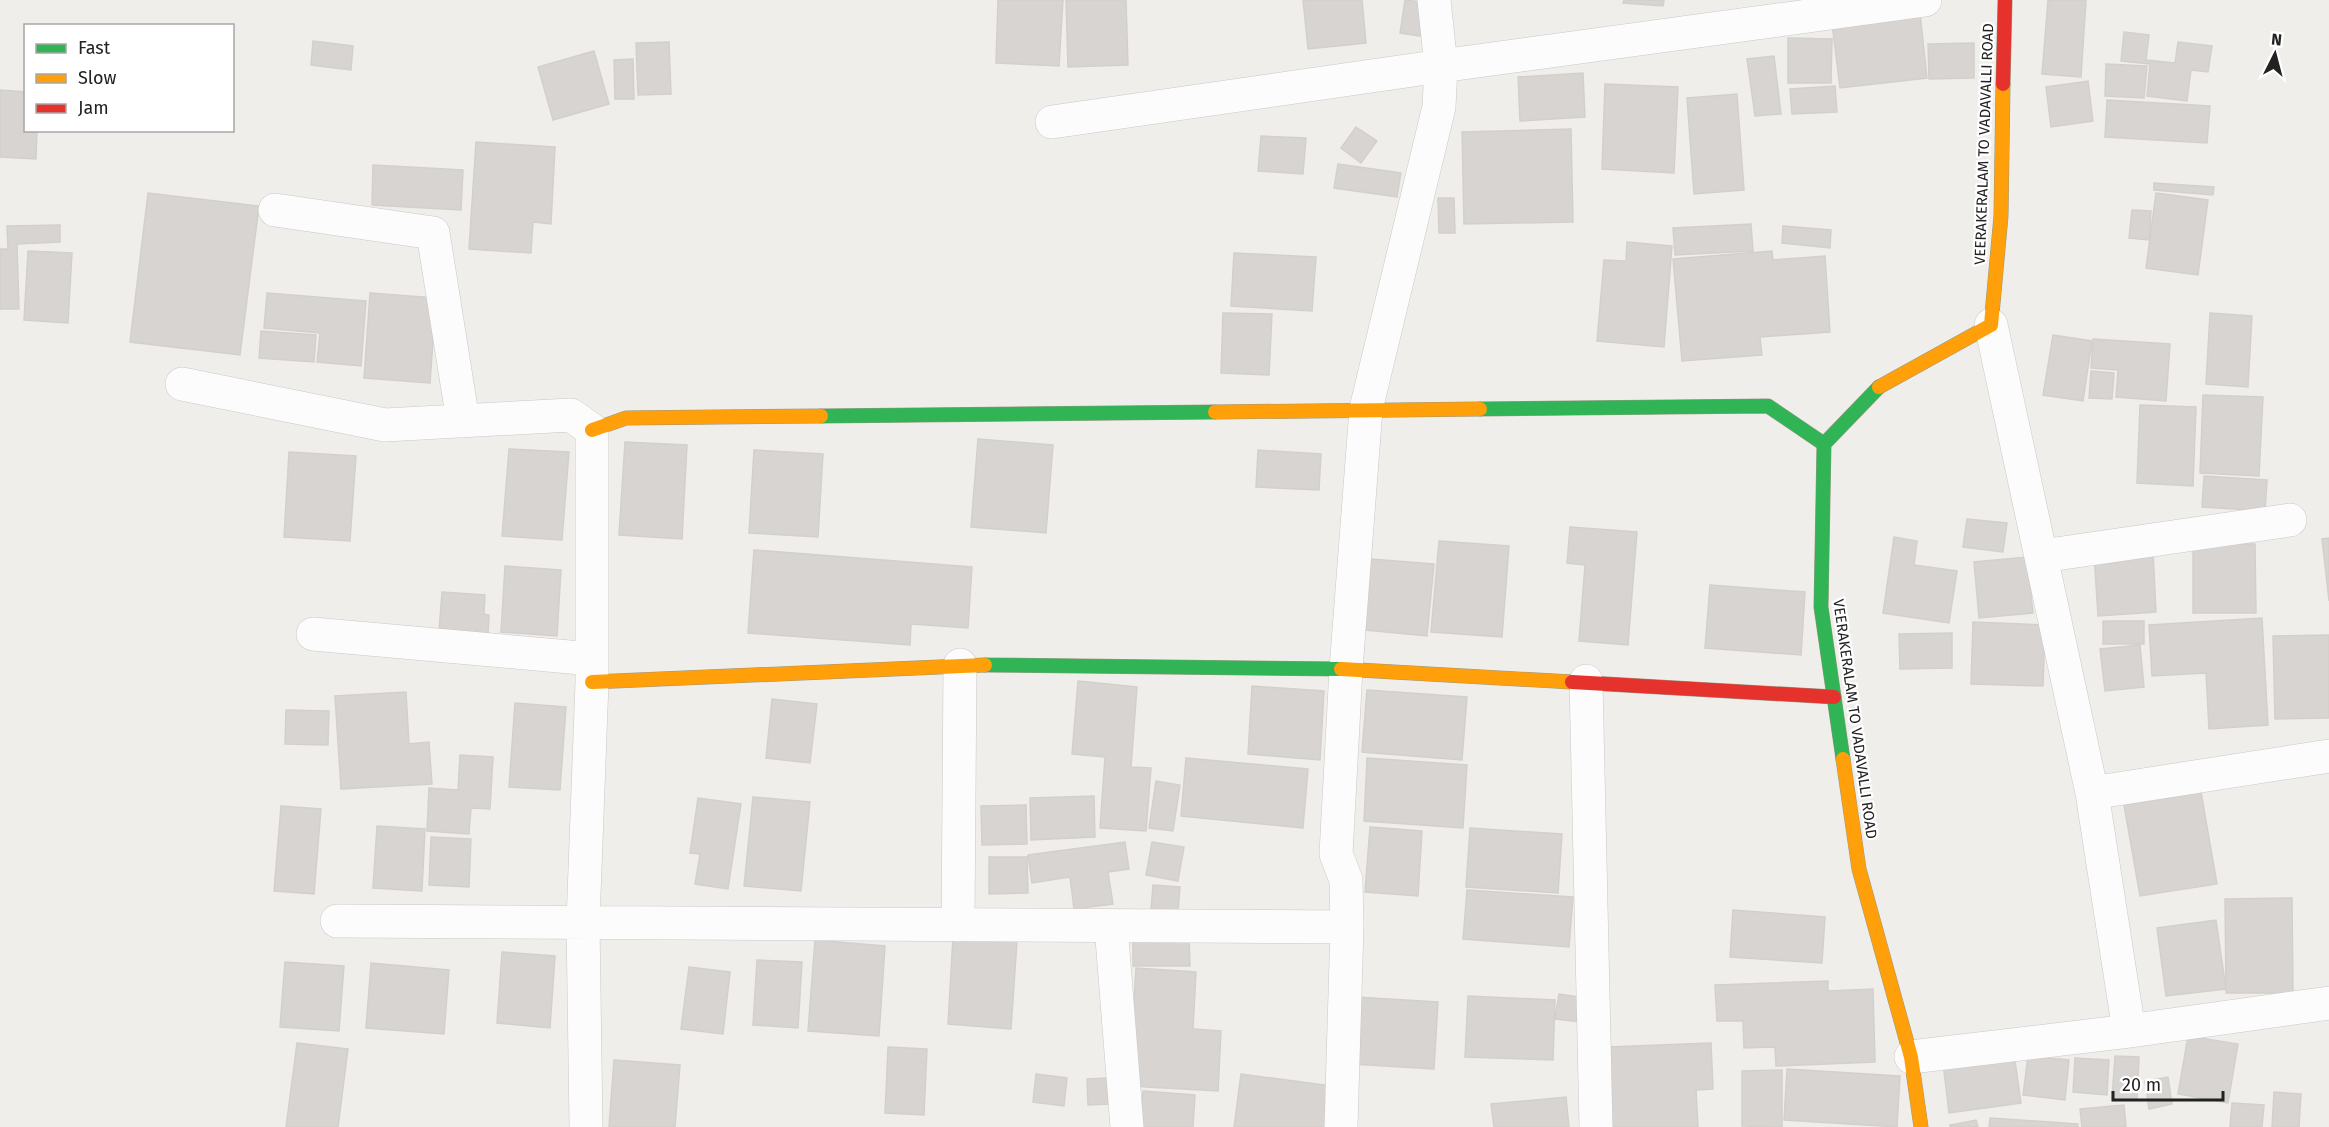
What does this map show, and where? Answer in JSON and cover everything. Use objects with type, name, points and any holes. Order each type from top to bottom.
[{"type":"street","points":[[1341,1127],[1347,927],[1346,880],[1336,854],[1346,669],[1366,409],[1440,107],[1441,66],[1434,0]]},
{"type":"street","points":[[1052,122],[1925,0]]},
{"type":"street","name":"VEERAKERALAM TO VADAVALLI ROAD","points":[[1991,325],[2001,216],[2005,0]]},
{"type":"street","points":[[275,210],[433,233],[463,421]]},
{"type":"street","points":[[592,430],[626,418],[1768,406],[1824,444],[1882,384],[1991,325],[2092,793],[2129,1030]]},
{"type":"street","points":[[182,384],[385,425],[571,415],[592,430]]},
{"type":"street","points":[[586,1127],[583,922],[592,670],[592,430]]},
{"type":"street","name":"VEERAKERALAM TO VADAVALLI ROAD","points":[[1824,444],[1821,607],[1859,869],[1911,1056],[1921,1127]]},
{"type":"street","points":[[2042,556],[2290,520]]},
{"type":"street","points":[[313,634],[592,670],[960,665],[1346,669],[1834,697]]},
{"type":"street","points":[[958,925],[960,665]]},
{"type":"street","points":[[1586,681],[1596,1127]]},
{"type":"street","points":[[2092,793],[2329,756]]},
{"type":"street","points":[[338,921],[1347,927]]},
{"type":"street","points":[[1110,926],[1127,1127]]},
{"type":"street","points":[[1911,1056],[2329,1003]]},
{"type":"building","points":[[998,0],[1063,0],[1059,66],[996,63]]},
{"type":"building","points":[[1066,0],[1126,0],[1128,65],[1068,67]]},
{"type":"building","points":[[1303,0],[1362,0],[1366,43],[1308,49]]},
{"type":"building","points":[[1405,0],[1430,3],[1426,37],[1400,33]]},
{"type":"building","points":[[1624,0],[1664,0],[1663,6],[1623,3]]},
{"type":"building","points":[[2048,0],[2086,0],[2081,77],[2042,74]]},
{"type":"building","points":[[1920,13],[1927,78],[1840,88],[1832,24]]},
{"type":"building","points":[[2124,32],[2149,35],[2146,60],[2175,63],[2178,42],[2212,46],[2208,72],[2191,70],[2187,101],[2147,96],[2150,64],[2121,61]]},
{"type":"building","points":[[1788,38],[1832,39],[1831,83],[1788,83]]},
{"type":"building","points":[[313,41],[353,46],[351,70],[311,65]]},
{"type":"building","points":[[669,42],[671,94],[638,95],[636,43]]},
{"type":"building","points":[[1974,43],[1974,78],[1929,79],[1928,44]]},
{"type":"building","points":[[594,51],[609,104],[553,120],[538,67]]},
{"type":"building","points":[[1774,56],[1781,114],[1755,116],[1747,59]]},
{"type":"building","points":[[633,59],[634,99],[615,99],[614,60]]},
{"type":"building","points":[[2106,64],[2147,66],[2144,98],[2105,96]]},
{"type":"building","points":[[1583,73],[1585,117],[1520,121],[1518,77]]},
{"type":"building","points":[[2088,81],[2093,121],[2051,127],[2046,87]]},
{"type":"building","points":[[1605,84],[1678,87],[1674,173],[1602,169]]},
{"type":"building","points":[[1835,86],[1837,112],[1792,114],[1790,89]]},
{"type":"building","points":[[0,90],[24,92],[24,132],[37,132],[36,159],[0,157]]},
{"type":"building","points":[[1737,94],[1744,190],[1694,194],[1687,98]]},
{"type":"building","points":[[2107,100],[2210,106],[2207,143],[2105,137]]},
{"type":"building","points":[[1356,127],[1377,141],[1361,163],[1341,148]]},
{"type":"building","points":[[1571,129],[1573,222],[1464,224],[1462,132]]},
{"type":"building","points":[[1261,136],[1306,138],[1303,174],[1258,171]]},
{"type":"building","points":[[476,142],[555,147],[551,224],[533,222],[531,253],[469,249]]},
{"type":"building","points":[[1338,164],[1401,173],[1397,197],[1334,188]]},
{"type":"building","points":[[373,165],[463,170],[461,210],[372,205]]},
{"type":"building","points":[[2154,183],[2214,187],[2213,195],[2154,190]]},
{"type":"building","points":[[148,193],[259,206],[240,355],[130,342]]},
{"type":"building","points":[[2156,193],[2208,200],[2198,275],[2146,268]]},
{"type":"building","points":[[1438,198],[1454,198],[1455,233],[1439,233]]},
{"type":"building","points":[[2132,210],[2151,211],[2149,240],[2129,238]]},
{"type":"building","points":[[1751,224],[1753,251],[1675,255],[1673,228]]},
{"type":"building","points":[[60,225],[60,242],[17,244],[19,309],[0,309],[0,249],[8,249],[7,226]]},
{"type":"building","points":[[1783,226],[1831,230],[1830,248],[1782,243]]},
{"type":"building","points":[[1627,242],[1672,246],[1664,347],[1597,341],[1604,260],[1626,261]]},
{"type":"building","points":[[28,251],[72,253],[68,323],[24,320]]},
{"type":"building","points":[[1772,251],[1773,260],[1825,256],[1830,332],[1760,337],[1762,355],[1682,361],[1673,259]]},
{"type":"building","points":[[1234,253],[1316,257],[1312,311],[1231,306]]},
{"type":"building","points":[[267,293],[366,301],[361,366],[317,362],[320,333],[264,328]]},
{"type":"building","points":[[370,293],[436,298],[430,383],[364,378]]},
{"type":"building","points":[[1223,313],[1272,314],[1269,375],[1221,373]]},
{"type":"building","points":[[2210,313],[2252,316],[2248,387],[2206,384]]},
{"type":"building","points":[[261,331],[316,335],[314,362],[259,358]]},
{"type":"building","points":[[2053,335],[2092,341],[2083,401],[2043,395]]},
{"type":"building","points":[[2093,339],[2170,344],[2166,401],[2116,397],[2118,370],[2091,368]]},
{"type":"building","points":[[2091,371],[2114,373],[2112,399],[2089,398]]},
{"type":"building","points":[[2203,395],[2263,397],[2259,476],[2200,473]]},
{"type":"building","points":[[2140,405],[2196,407],[2193,486],[2137,483]]},
{"type":"building","points":[[978,439],[1053,445],[1046,533],[971,527]]},
{"type":"building","points":[[625,442],[687,445],[682,539],[619,535]]},
{"type":"building","points":[[509,449],[569,452],[562,540],[502,536]]},
{"type":"building","points":[[754,450],[823,454],[818,537],[749,533]]},
{"type":"building","points":[[1258,450],[1321,454],[1319,490],[1256,487]]},
{"type":"building","points":[[289,452],[356,456],[350,541],[284,537]]},
{"type":"building","points":[[2204,476],[2267,480],[2265,511],[2202,507]]},
{"type":"building","points":[[1967,519],[2007,523],[2003,552],[1963,547]]},
{"type":"building","points":[[1570,527],[1637,532],[1628,645],[1579,641],[1585,565],[1567,563]]},
{"type":"building","points":[[1894,537],[1917,541],[1914,565],[1957,571],[1949,623],[1883,613]]},
{"type":"building","points":[[2329,538],[2329,601],[2322,539]]},
{"type":"building","points":[[1439,541],[1509,546],[1502,637],[1431,632]]},
{"type":"building","points":[[2193,544],[2255,544],[2256,613],[2193,613]]},
{"type":"building","points":[[754,550],[972,567],[968,628],[911,624],[910,645],[748,633]]},
{"type":"building","points":[[2153,550],[2156,612],[2098,616],[2094,554]]},
{"type":"building","points":[[2027,557],[2033,613],[1979,618],[1974,562]]},
{"type":"building","points":[[1371,559],[1434,564],[1427,636],[1365,630]]},
{"type":"building","points":[[505,566],[561,570],[557,636],[501,632]]},
{"type":"building","points":[[1710,585],[1805,592],[1801,655],[1705,648]]},
{"type":"building","points":[[442,592],[485,595],[484,614],[489,615],[488,635],[439,631]]},
{"type":"building","points":[[2262,618],[2268,725],[2209,729],[2206,673],[2152,676],[2149,625]]},
{"type":"building","points":[[2103,621],[2144,621],[2144,644],[2103,644]]},
{"type":"building","points":[[1973,622],[2045,625],[2043,686],[1971,684]]},
{"type":"building","points":[[1952,633],[1952,668],[1900,669],[1899,634]]},
{"type":"building","points":[[2329,635],[2329,718],[2275,719],[2273,636]]},
{"type":"building","points":[[2140,645],[2144,687],[2105,691],[2100,649]]},
{"type":"building","points":[[1078,681],[1137,687],[1131,767],[1151,768],[1146,831],[1100,828],[1105,757],[1072,754]]},
{"type":"building","points":[[1252,686],[1324,691],[1320,760],[1248,754]]},
{"type":"building","points":[[1367,690],[1467,697],[1462,760],[1362,752]]},
{"type":"building","points":[[406,692],[409,744],[429,742],[432,784],[341,789],[335,696]]},
{"type":"building","points":[[772,699],[817,704],[810,763],[766,758]]},
{"type":"building","points":[[515,703],[566,707],[560,790],[509,787]]},
{"type":"building","points":[[286,710],[329,711],[328,745],[285,744]]},
{"type":"building","points":[[460,755],[493,757],[490,809],[471,808],[469,834],[427,831],[429,788],[458,790]]},
{"type":"building","points":[[1186,758],[1308,769],[1303,828],[1181,816]]},
{"type":"building","points":[[1367,758],[1467,765],[1463,828],[1364,821]]},
{"type":"building","points":[[1156,781],[1180,785],[1173,831],[1149,828]]},
{"type":"building","points":[[2201,792],[2217,884],[2140,896],[2124,805]]},
{"type":"building","points":[[1094,796],[1095,837],[1031,840],[1030,798]]},
{"type":"building","points":[[753,797],[810,802],[801,891],[744,886]]},
{"type":"building","points":[[698,798],[741,804],[728,889],[695,884],[700,854],[690,853]]},
{"type":"building","points":[[1026,805],[1027,844],[982,845],[981,806]]},
{"type":"building","points":[[281,806],[321,809],[314,894],[274,891]]},
{"type":"building","points":[[377,826],[425,829],[422,891],[373,888]]},
{"type":"building","points":[[1370,827],[1422,831],[1418,896],[1365,892]]},
{"type":"building","points":[[1470,828],[1562,834],[1558,893],[1466,887]]},
{"type":"building","points":[[431,837],[471,839],[469,887],[429,885]]},
{"type":"building","points":[[1125,842],[1129,869],[1108,872],[1113,904],[1074,909],[1070,877],[1032,883],[1028,855]]},
{"type":"building","points":[[1152,842],[1184,847],[1178,881],[1146,875]]},
{"type":"building","points":[[989,857],[1027,857],[1028,893],[989,894]]},
{"type":"building","points":[[1153,885],[1180,887],[1178,912],[1151,910]]},
{"type":"building","points":[[1467,890],[1573,897],[1569,947],[1463,939]]},
{"type":"building","points":[[2292,898],[2293,993],[2226,993],[2225,899]]},
{"type":"building","points":[[1733,910],[1825,917],[1822,963],[1730,957]]},
{"type":"building","points":[[2216,920],[2226,989],[2166,996],[2157,928]]},
{"type":"building","points":[[1133,935],[1189,935],[1190,966],[1133,966]]},
{"type":"building","points":[[953,937],[1017,941],[1011,1029],[948,1024]]},
{"type":"building","points":[[815,940],[885,946],[879,1036],[808,1031]]},
{"type":"building","points":[[502,952],[555,956],[550,1028],[497,1023]]},
{"type":"building","points":[[757,960],[802,962],[798,1028],[753,1025]]},
{"type":"building","points":[[285,962],[344,966],[339,1031],[280,1027]]},
{"type":"building","points":[[371,963],[449,970],[444,1034],[366,1028]]},
{"type":"building","points":[[689,967],[730,972],[723,1034],[681,1029]]},
{"type":"building","points":[[1136,968],[1196,972],[1193,1029],[1221,1031],[1218,1091],[1129,1086]]},
{"type":"building","points":[[1828,981],[1828,991],[1873,989],[1875,1062],[1776,1066],[1775,1047],[1744,1048],[1743,1021],[1717,1021],[1715,985]]},
{"type":"building","points":[[1559,994],[1585,998],[1581,1022],[1555,1019]]},
{"type":"building","points":[[1468,996],[1555,1000],[1553,1060],[1465,1057]]},
{"type":"building","points":[[1356,997],[1438,1002],[1434,1069],[1352,1064]]},
{"type":"building","points":[[2188,1036],[2238,1044],[2228,1103],[2178,1094]]},
{"type":"building","points":[[297,1043],[348,1049],[338,1127],[286,1127]]},
{"type":"building","points":[[1711,1043],[1713,1089],[1696,1090],[1698,1127],[1610,1127],[1607,1047]]},
{"type":"building","points":[[888,1047],[927,1049],[924,1115],[885,1113]]},
{"type":"building","points":[[2014,1054],[2021,1103],[1949,1113],[1943,1063]]},
{"type":"building","points":[[2028,1056],[2069,1060],[2065,1100],[2023,1095]]},
{"type":"building","points":[[2115,1056],[2139,1057],[2137,1099],[2112,1098]]},
{"type":"building","points":[[2075,1058],[2109,1060],[2107,1095],[2073,1092]]},
{"type":"building","points":[[614,1060],[680,1065],[675,1127],[609,1127]]},
{"type":"building","points":[[1787,1069],[1900,1076],[1897,1127],[1784,1120]]},
{"type":"building","points":[[1782,1070],[1782,1127],[1742,1126],[1742,1071]]},
{"type":"building","points":[[1036,1074],[1067,1078],[1064,1106],[1033,1102]]},
{"type":"building","points":[[1241,1074],[1331,1086],[1326,1127],[1234,1127]]},
{"type":"building","points":[[2168,1077],[2172,1104],[2149,1109],[2145,1081]]},
{"type":"building","points":[[1107,1078],[1108,1104],[1088,1105],[1087,1079]]},
{"type":"building","points":[[1143,1091],[1195,1095],[1193,1127],[1140,1127]]},
{"type":"building","points":[[2274,1092],[2301,1094],[2299,1127],[2272,1127]]},
{"type":"building","points":[[1566,1097],[1569,1127],[1494,1127],[1491,1104]]},
{"type":"building","points":[[2232,1103],[2264,1105],[2262,1127],[2230,1127]]},
{"type":"building","points":[[2124,1105],[2126,1127],[2082,1127],[2080,1109]]},
{"type":"building","points":[[1990,1118],[2078,1124],[2078,1127],[1989,1127]]},
{"type":"building","points":[[1976,1120],[1978,1127],[1950,1127],[1950,1125]]},
{"type":"traffic: fast","points":[[1843,759],[1821,607],[1824,444],[1879,387]]},
{"type":"traffic: fast","points":[[1480,409],[1768,406],[1824,444]]},
{"type":"traffic: fast","points":[[821,416],[1215,412]]},
{"type":"traffic: fast","points":[[985,665],[1341,669]]},
{"type":"traffic: slow","points":[[1879,387],[1991,325],[2001,216],[2003,84]]},
{"type":"traffic: slow","points":[[1215,412],[1480,409]]},
{"type":"traffic: slow","points":[[592,430],[626,418],[821,416]]},
{"type":"traffic: slow","points":[[592,682],[985,665]]},
{"type":"traffic: slow","points":[[1341,669],[1572,682]]},
{"type":"traffic: slow","points":[[1843,759],[1859,869],[1911,1057],[1921,1127]]},
{"type":"traffic: jam","points":[[2003,84],[2005,0]]},
{"type":"traffic: jam","points":[[1572,682],[1834,697]]}]
